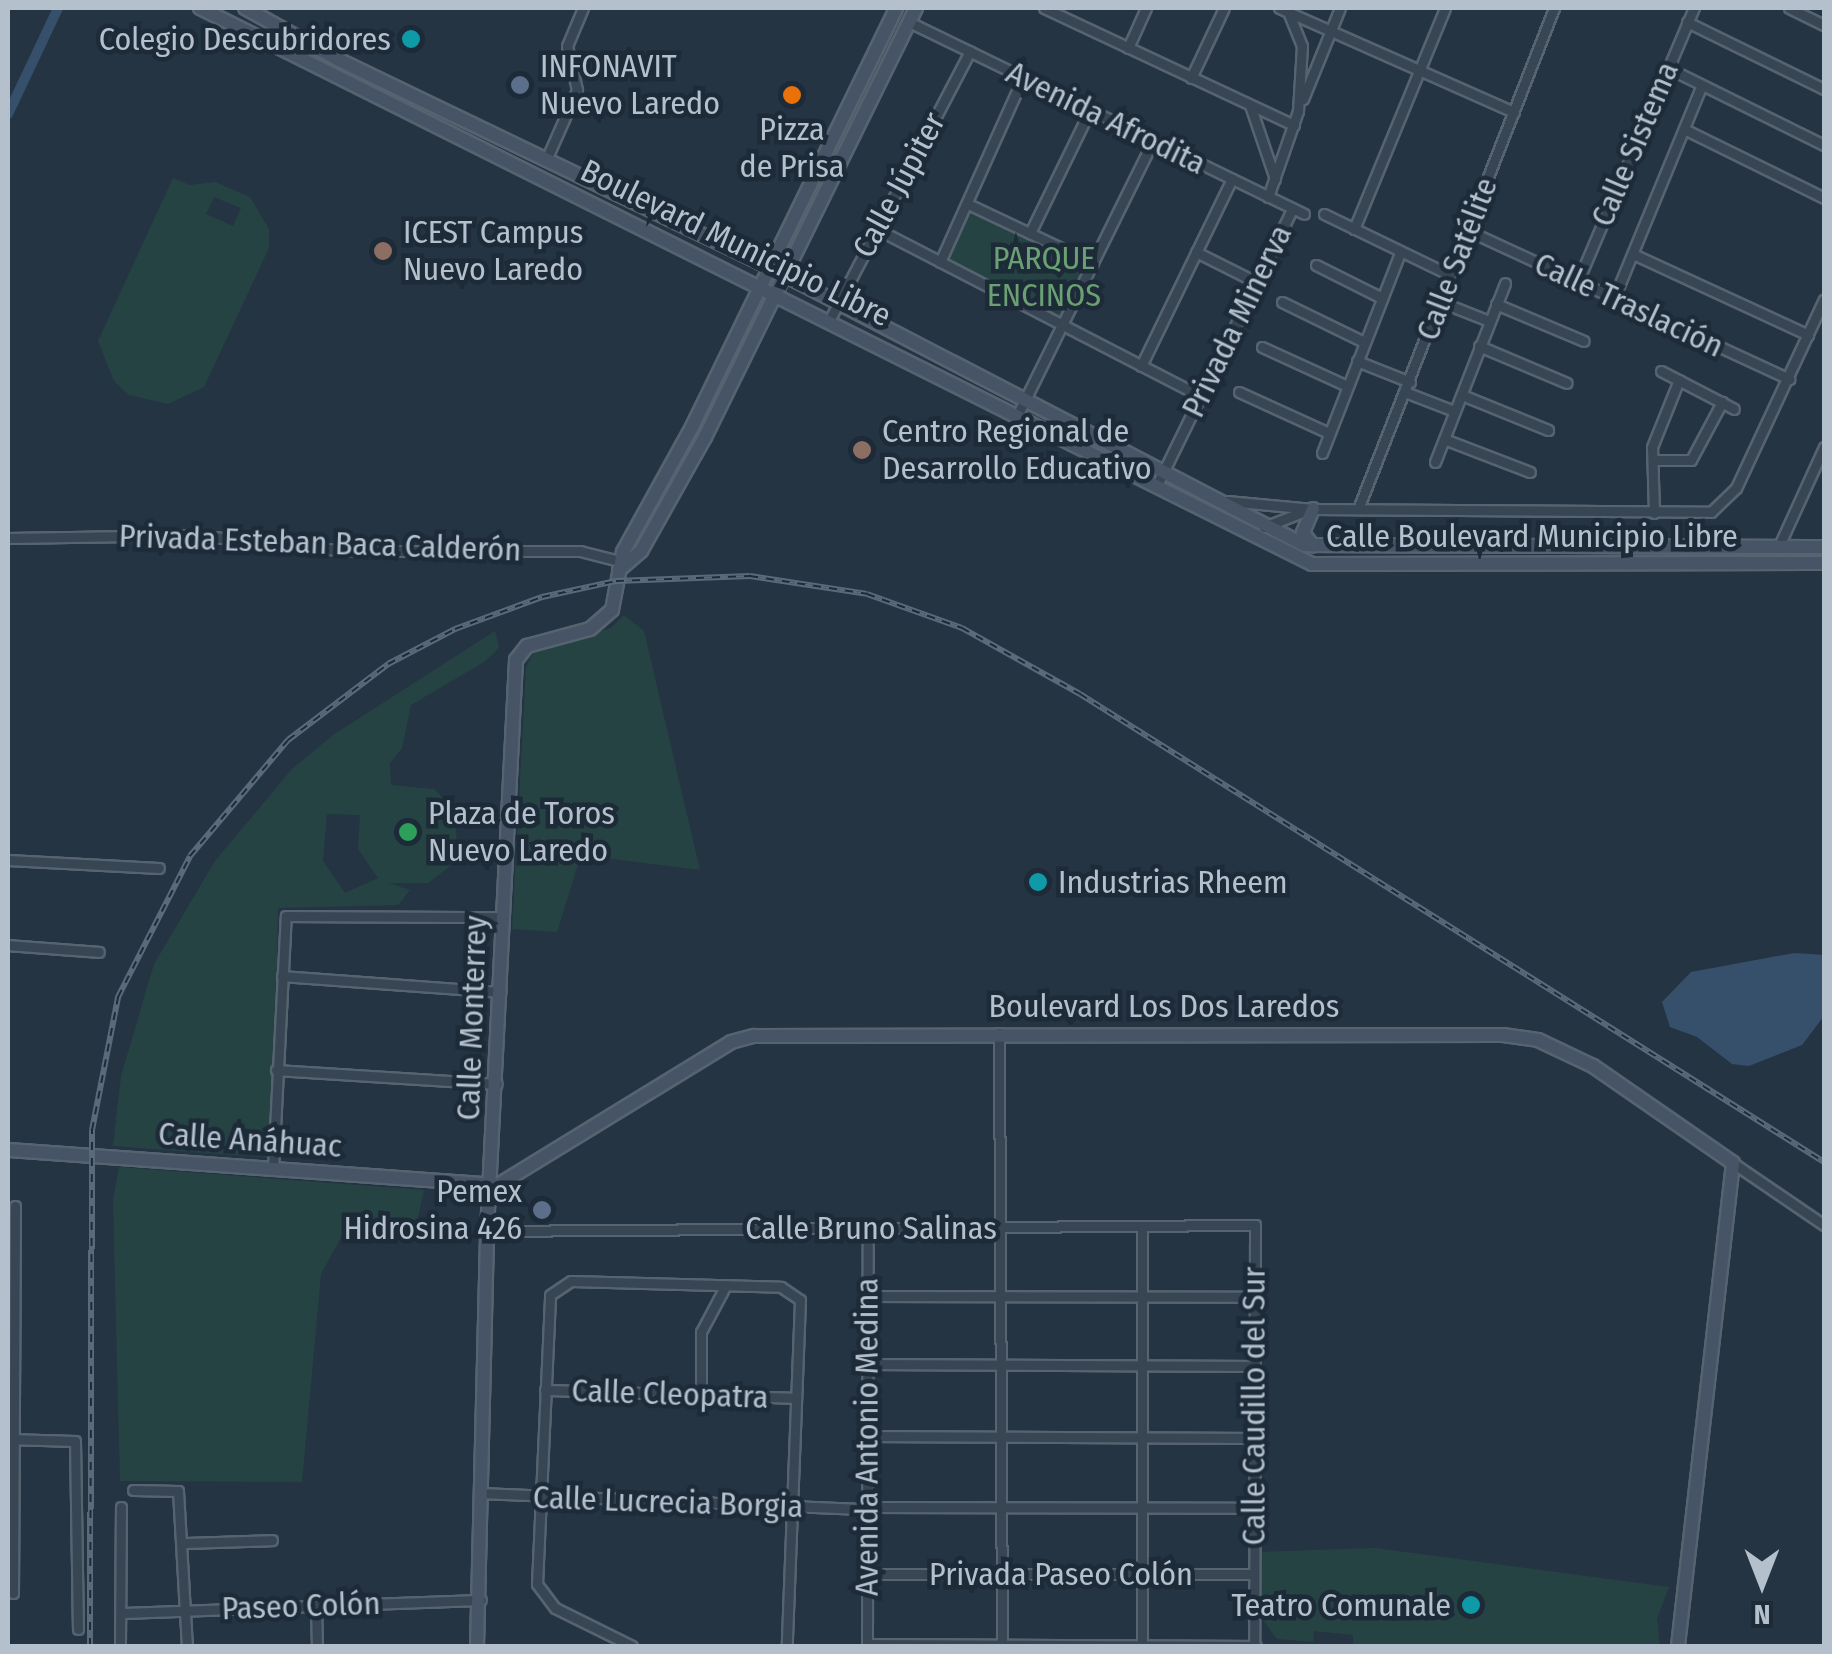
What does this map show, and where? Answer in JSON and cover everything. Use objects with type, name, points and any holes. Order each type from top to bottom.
[{"type":"main road","name":"Boulevard Municipio Libre","points":[[200,8],[830,319],[1246,533]]},
{"type":"main road","name":"Boulevard Municipio Libre","points":[[245,8],[300,40],[785,275],[1267,526]]},
{"type":"main road","points":[[623,565],[896,8]]},
{"type":"main road","points":[[623,565],[748,350],[916,8]]},
{"type":"main road","points":[[291,56],[300,40]]},
{"type":"main road","points":[[492,154],[499,137]]},
{"type":"main road","points":[[597,205],[606,188]]},
{"type":"main road","points":[[748,350],[777,308],[794,301]]},
{"type":"main road","points":[[880,345],[888,329]]},
{"type":"main road","points":[[1312,509],[1303,533],[1315,548]]},
{"type":"main road","name":"Calle Boulevard Municipio Libre","points":[[1267,526],[1315,548],[1824,547]]},
{"type":"main road","name":"Calle Boulevard Municipio Libre","points":[[1246,533],[1292,556],[1330,566],[1824,564]]},
{"type":"main road","name":"Calle Monterrey","points":[[476,1644],[516,660],[527,646],[600,623],[615,604],[623,565]]},
{"type":"main road","name":"Boulevard Los Dos Laredos","points":[[493,1181],[742,1038],[999,1033],[1524,1036],[1578,1057],[1733,1163]]},
{"type":"main road","name":"Calle Anáhuac","points":[[8,1150],[493,1181]]},
{"type":"main road","points":[[1678,1646],[1733,1163]]},
{"type":"street","points":[[546,160],[577,90],[567,46],[583,8]]},
{"type":"street","points":[[1044,8],[1066,12],[1128,48],[1294,125]]},
{"type":"street","points":[[1128,48],[1146,8]]},
{"type":"street","points":[[1191,78],[1224,8]]},
{"type":"street","points":[[1268,197],[1340,8]]},
{"type":"street","points":[[1354,230],[1445,8]]},
{"type":"street","name":"Calle Satélite","points":[[1358,509],[1554,8]]},
{"type":"street","name":"Calle Sistema","points":[[1578,281],[1694,8]]},
{"type":"street","points":[[1789,8],[1824,25]]},
{"type":"street","points":[[1284,10],[1514,112]]},
{"type":"street","points":[[1284,10],[1302,46],[1298,110]]},
{"type":"street","name":"Avenida Afrodita","points":[[909,22],[1304,214]]},
{"type":"street","points":[[1687,22],[1824,90]]},
{"type":"street","name":"Calle Júpiter","points":[[830,319],[970,52]]},
{"type":"street","points":[[1666,68],[1824,145]]},
{"type":"street","points":[[940,262],[1023,77]]},
{"type":"street","points":[[1614,298],[1702,85]]},
{"type":"street","points":[[1250,105],[1275,179]]},
{"type":"street","points":[[1030,233],[1090,110]]},
{"type":"street","points":[[1684,129],[1824,198]]},
{"type":"street","points":[[1018,416],[1153,141]]},
{"type":"street","points":[[1141,366],[1232,179]]},
{"type":"street","points":[[968,204],[1093,264]]},
{"type":"street","name":"Privada Minerva","points":[[1156,487],[1292,209]]},
{"type":"street","points":[[1324,214],[1450,275]]},
{"type":"street","points":[[875,228],[1199,395]]},
{"type":"street","name":"Calle Traslación","points":[[1469,231],[1788,379]]},
{"type":"street","points":[[1196,252],[1256,282]]},
{"type":"street","points":[[1322,452],[1400,253]]},
{"type":"street","points":[[1633,254],[1808,336]]},
{"type":"street","points":[[1316,265],[1382,298]]},
{"type":"street","points":[[1435,462],[1505,282]]},
{"type":"street","points":[[1214,498],[1312,509],[1700,515],[1720,508],[1788,379],[1824,300]]},
{"type":"street","points":[[1282,302],[1364,342]]},
{"type":"street","points":[[1441,302],[1489,322]]},
{"type":"street","points":[[1496,304],[1584,341]]},
{"type":"street","points":[[1479,346],[1567,383]]},
{"type":"street","points":[[1262,347],[1347,386]]},
{"type":"street","points":[[1357,361],[1454,412]]},
{"type":"street","points":[[1661,372],[1734,409]]},
{"type":"street","points":[[1654,513],[1657,460],[1652,447],[1678,380]]},
{"type":"street","points":[[1239,392],[1328,433]]},
{"type":"street","points":[[1462,394],[1548,430]]},
{"type":"street","points":[[1657,460],[1692,460],[1722,402]]},
{"type":"street","points":[[1444,439],[1530,472]]},
{"type":"street","points":[[1778,548],[1823,452]]},
{"type":"street","points":[[1246,533],[1312,509]]},
{"type":"street","name":"Privada Esteban Baca Calderón","points":[[8,538],[194,534],[346,551],[580,550],[623,565]]},
{"type":"street","points":[[8,860],[158,868]]},
{"type":"street","points":[[274,1169],[286,916],[504,917]]},
{"type":"street","points":[[8,945],[99,952]]},
{"type":"street","points":[[282,976],[500,992]]},
{"type":"street","points":[[999,1033],[1005,1507],[1002,1646]]},
{"type":"street","points":[[276,1070],[497,1084]]},
{"type":"street","name":"Boulevard Los Dos Laredos","points":[[1733,1163],[1824,1225]]},
{"type":"street","points":[[12,1592],[15,1206]]},
{"type":"street","name":"Calle Bruno Salinas","points":[[492,1231],[1255,1225]]},
{"type":"street","name":"Calle Caudillo del Sur","points":[[1254,1646],[1255,1225]]},
{"type":"street","points":[[1142,1226],[1142,1646]]},
{"type":"street","name":"Avenida Antonio Medina","points":[[867,1645],[862,1508],[867,1436],[868,1228]]},
{"type":"street","points":[[632,1646],[543,1598],[537,1584],[550,1295],[558,1284],[726,1285],[793,1291],[800,1300],[787,1646]]},
{"type":"street","points":[[700,1396],[701,1332],[726,1285]]},
{"type":"street","points":[[868,1296],[1254,1296]]},
{"type":"street","points":[[868,1364],[1254,1366]]},
{"type":"street","name":"Calle Cleopatra","points":[[545,1390],[795,1398]]},
{"type":"street","points":[[867,1436],[1254,1438]]},
{"type":"street","points":[[11,1439],[76,1440],[78,1629]]},
{"type":"street","points":[[133,1490],[178,1491],[187,1646]]},
{"type":"street","name":"Calle Lucrecia Borgia","points":[[483,1497],[862,1508],[1254,1508]]},
{"type":"street","points":[[120,1646],[121,1508]]},
{"type":"street","points":[[183,1543],[272,1540]]},
{"type":"street","name":"Privada Paseo Colón","points":[[867,1574],[1254,1574]]},
{"type":"street","name":"Paseo Colón","points":[[121,1612],[480,1600]]},
{"type":"street","points":[[316,1606],[317,1646]]},
{"type":"street","points":[[867,1645],[1254,1646]]},
{"type":"green space","points":[[173,178],[190,185],[215,182],[250,197],[269,229],[269,248],[204,387],[168,404],[129,395],[114,381],[98,341]],"holes":[[[214,197],[241,208],[233,226],[206,214]]]},
{"type":"green space","name":"PARQUE ENCINOS","points":[[968,204],[1093,263],[1063,325],[940,262]]},
{"type":"green space","points":[[624,615],[644,631],[700,870],[581,855],[557,932],[512,929],[526,668],[533,652],[611,628]]},
{"type":"green space","points":[[495,631],[499,648],[484,662],[411,705],[402,748],[390,763],[391,785],[434,789],[453,808],[458,850],[449,867],[428,883],[388,883],[410,890],[398,905],[278,908],[274,1158],[113,1146],[121,1076],[154,964],[215,861],[292,769],[333,735]],"holes":[[[327,814],[360,815],[358,849],[378,878],[345,893],[323,861]]]},
{"type":"green space","points":[[119,1167],[424,1190],[416,1226],[386,1230],[357,1222],[345,1230],[321,1274],[302,1482],[120,1481],[113,1201]]},
{"type":"green space","points":[[1375,1548],[1669,1587],[1657,1619],[1660,1646],[1353,1646],[1353,1635],[1314,1631],[1313,1642],[1277,1639],[1256,1611],[1255,1552]]},
{"type":"water","points":[[1794,953],[1824,955],[1824,1016],[1802,1045],[1749,1066],[1732,1064],[1697,1037],[1670,1027],[1662,1002],[1691,972]]},
{"type":"waterway","points":[[8,114],[58,8]]},
{"type":"railway","points":[[90,1646],[92,1130],[118,997],[190,856],[288,740],[388,664],[455,629],[542,597],[616,581],[750,576],[867,594],[962,628],[1080,694],[1824,1162]]},
{"type":"place","name":"Colegio Descubridores","points":[[411,39]]},
{"type":"place","name":"INFONAVIT Nuevo Laredo","points":[[520,85]]},
{"type":"place","name":"Pizza de Prisa","points":[[792,95]]},
{"type":"place","name":"ICEST Campus Nuevo Laredo","points":[[383,251]]},
{"type":"place","name":"Centro Regional de Desarrollo Educativo","points":[[862,450]]},
{"type":"place","name":"Plaza de Toros Nuevo Laredo","points":[[408,832]]},
{"type":"place","name":"Industrias Rheem","points":[[1038,882]]},
{"type":"place","name":"Pemex Hidrosina 426","points":[[542,1210]]},
{"type":"place","name":"Teatro Comunale","points":[[1471,1605]]}]
